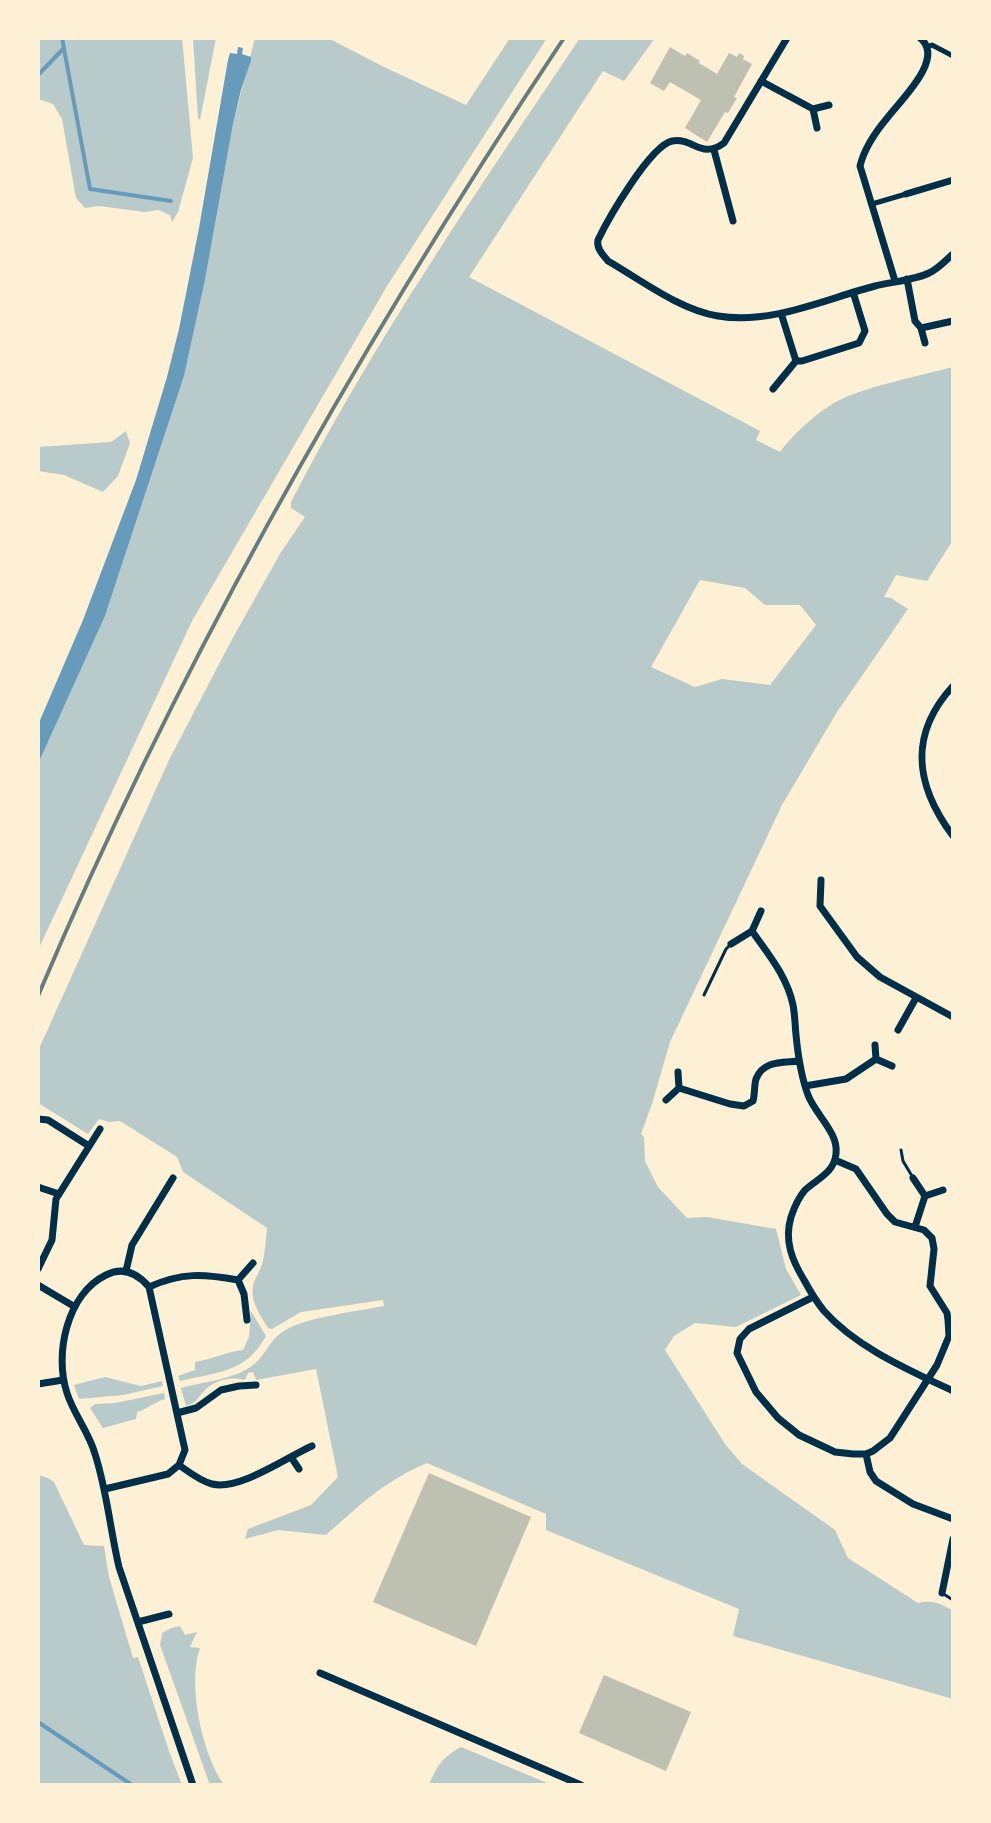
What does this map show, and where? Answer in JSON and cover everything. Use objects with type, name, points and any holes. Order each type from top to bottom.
[{"type":"street","points":[[787,38],[724,143],[714,150],[671,141],[661,148],[631,184],[598,240],[599,249],[608,261],[683,304],[704,312],[731,317],[757,317],[933,272],[953,254]]},
{"type":"street","points":[[920,38],[953,56]]},
{"type":"street","points":[[895,281],[860,166],[888,116],[914,87],[936,38]]},
{"type":"street","points":[[761,81],[813,109],[829,105]]},
{"type":"street","points":[[813,109],[817,128]]},
{"type":"street","points":[[714,150],[733,221]]},
{"type":"street","points":[[872,204],[953,180]]},
{"type":"street","points":[[907,279],[915,321],[921,328],[925,343]]},
{"type":"street","points":[[773,389],[796,361],[859,343],[865,331],[853,292]]},
{"type":"street","points":[[781,313],[796,361]]},
{"type":"street","points":[[921,328],[953,321]]},
{"type":"street","points":[[953,686],[929,719],[921,758],[929,798],[953,836]]},
{"type":"street","points":[[821,880],[820,906],[857,957],[880,977],[953,1017]]},
{"type":"street","points":[[731,944],[752,931],[761,911]]},
{"type":"street","points":[[752,931],[788,986],[805,1086],[834,1139],[837,1151],[828,1172],[800,1196],[791,1214],[788,1240],[792,1257],[813,1297],[832,1320],[871,1348],[953,1391]]},
{"type":"street","points":[[898,1030],[916,998]]},
{"type":"street","points":[[875,1045],[876,1059]]},
{"type":"street","points":[[805,1086],[846,1079],[876,1059]]},
{"type":"street","points":[[876,1059],[892,1066]]},
{"type":"street","points":[[679,1088],[744,1106],[753,1101],[757,1078],[765,1067],[799,1061]]},
{"type":"street","points":[[678,1072],[679,1088]]},
{"type":"street","points":[[666,1100],[679,1088]]},
{"type":"street","points":[[38,1119],[48,1120],[89,1146]]},
{"type":"street","points":[[38,1269],[52,1240],[59,1194],[100,1129]]},
{"type":"street","points":[[813,1297],[749,1329],[740,1339],[737,1353],[765,1404],[799,1435],[844,1454],[866,1454],[890,1438],[942,1357],[949,1336],[950,1311],[930,1286],[933,1242],[924,1230],[895,1222],[856,1169],[835,1160]]},
{"type":"street","points":[[126,1271],[132,1245],[173,1178]]},
{"type":"street","points":[[913,1178],[925,1196]]},
{"type":"street","points":[[38,1187],[59,1194]]},
{"type":"street","points":[[925,1196],[943,1190]]},
{"type":"street","points":[[915,1227],[925,1196]]},
{"type":"street","points":[[238,1280],[253,1263]]},
{"type":"street","points":[[105,1489],[168,1474],[179,1465],[185,1450],[149,1287],[136,1275],[126,1271],[115,1271],[102,1277],[75,1307],[63,1342],[61,1365],[71,1405],[90,1440],[105,1489],[119,1567],[193,1785]]},
{"type":"street","points":[[149,1287],[199,1274],[238,1280]]},
{"type":"street","points":[[238,1280],[244,1294],[247,1320]]},
{"type":"street","points":[[38,1285],[75,1307]]},
{"type":"street","points":[[38,1384],[63,1380]]},
{"type":"street","points":[[177,1413],[196,1408],[221,1390],[256,1385]]},
{"type":"street","points":[[179,1465],[204,1481],[222,1485],[271,1468],[312,1446]]},
{"type":"street","points":[[866,1454],[870,1472],[876,1481],[922,1509],[953,1519]]},
{"type":"street","points":[[291,1457],[299,1469]]},
{"type":"street","points":[[942,1593],[953,1539]]},
{"type":"street","points":[[138,1622],[169,1614]]},
{"type":"street","points":[[320,1673],[581,1785]]},
{"type":"lane","points":[[704,995],[731,944]]},
{"type":"lane","points":[[901,1150],[903,1161],[913,1178]]},
{"type":"lane","points":[[942,1593],[953,1600]]},
{"type":"shaded area","points":[[38,38],[182,38],[193,158],[178,212],[172,222],[170,215],[158,210],[85,208],[76,198],[62,119],[53,104],[38,99]]},
{"type":"shaded area","points":[[193,38],[216,38],[200,120],[198,118]]},
{"type":"shaded area","points":[[255,38],[328,38],[466,105],[510,38],[547,38],[387,286],[192,621],[38,950],[38,764],[105,616],[184,376],[233,124]]},
{"type":"shaded area","points":[[580,38],[655,38],[624,81],[603,71],[469,277],[760,431],[756,440],[780,452],[811,420],[848,396],[953,367],[953,540],[927,581],[896,575],[884,597],[908,609],[837,712],[782,805],[670,1042],[641,1134],[644,1137],[645,1161],[658,1187],[687,1218],[707,1217],[776,1229],[786,1269],[801,1295],[736,1327],[695,1323],[674,1336],[665,1350],[725,1444],[742,1464],[835,1530],[848,1558],[918,1603],[936,1603],[953,1611],[953,1699],[733,1636],[739,1609],[546,1530],[546,1514],[427,1463],[385,1486],[326,1535],[278,1530],[245,1539],[248,1529],[311,1505],[338,1477],[316,1369],[256,1380],[253,1372],[248,1373],[245,1380],[235,1378],[214,1383],[186,1406],[181,1388],[246,1370],[287,1329],[308,1321],[384,1306],[383,1300],[301,1312],[272,1329],[268,1328],[252,1292],[263,1261],[267,1228],[183,1172],[177,1157],[120,1121],[99,1119],[88,1134],[38,1103],[38,1051],[169,760],[230,643],[281,552],[305,517],[291,508],[291,502],[392,324]],"holes":[[[700,580],[745,588],[765,605],[800,605],[816,625],[770,685],[722,679],[695,687],[651,667]]]},
{"type":"shaded area","points":[[126,431],[130,443],[118,476],[103,492],[64,475],[38,471],[38,447],[111,442]]},
{"type":"shaded area","points":[[251,1311],[266,1336],[249,1357],[218,1373],[180,1381],[178,1376],[195,1370],[195,1362],[243,1350],[249,1337]]},
{"type":"shaded area","points":[[105,1377],[141,1386],[162,1381],[163,1386],[123,1395],[79,1399],[74,1385]]},
{"type":"shaded area","points":[[164,1393],[165,1399],[137,1412],[136,1419],[103,1428],[90,1408],[95,1404]]},
{"type":"shaded area","points":[[38,1475],[54,1482],[84,1545],[104,1546],[109,1577],[133,1658],[138,1657],[182,1785],[38,1785]]},
{"type":"shaded area","points":[[180,1626],[185,1635],[197,1632],[190,1647],[200,1648],[195,1680],[199,1718],[209,1756],[224,1785],[210,1785],[160,1645],[162,1633]]},
{"type":"shaded area","points":[[461,1747],[552,1785],[429,1785],[441,1763]]},
{"type":"water","points":[[238,47],[243,48],[242,54],[251,57],[251,60],[233,124],[184,376],[105,616],[38,764],[38,725],[83,620],[136,480],[167,377],[199,228],[228,60],[230,53],[237,54]]},
{"type":"building","points":[[670,47],[685,56],[687,53],[717,74],[729,53],[737,57],[739,53],[752,64],[734,97],[737,98],[707,142],[685,128],[701,100],[670,82],[664,91],[650,83]]},
{"type":"building","points":[[429,1473],[531,1517],[476,1646],[373,1602]]},
{"type":"building","points":[[604,1675],[691,1712],[666,1771],[579,1733]]},
{"type":"waterway","points":[[62,38],[90,189],[171,201]]},
{"type":"waterway","points":[[38,75],[64,48]]},
{"type":"waterway","points":[[38,1722],[132,1785]]},
{"type":"railway","points":[[38,996],[152,747],[278,505],[417,268],[564,38]]}]
